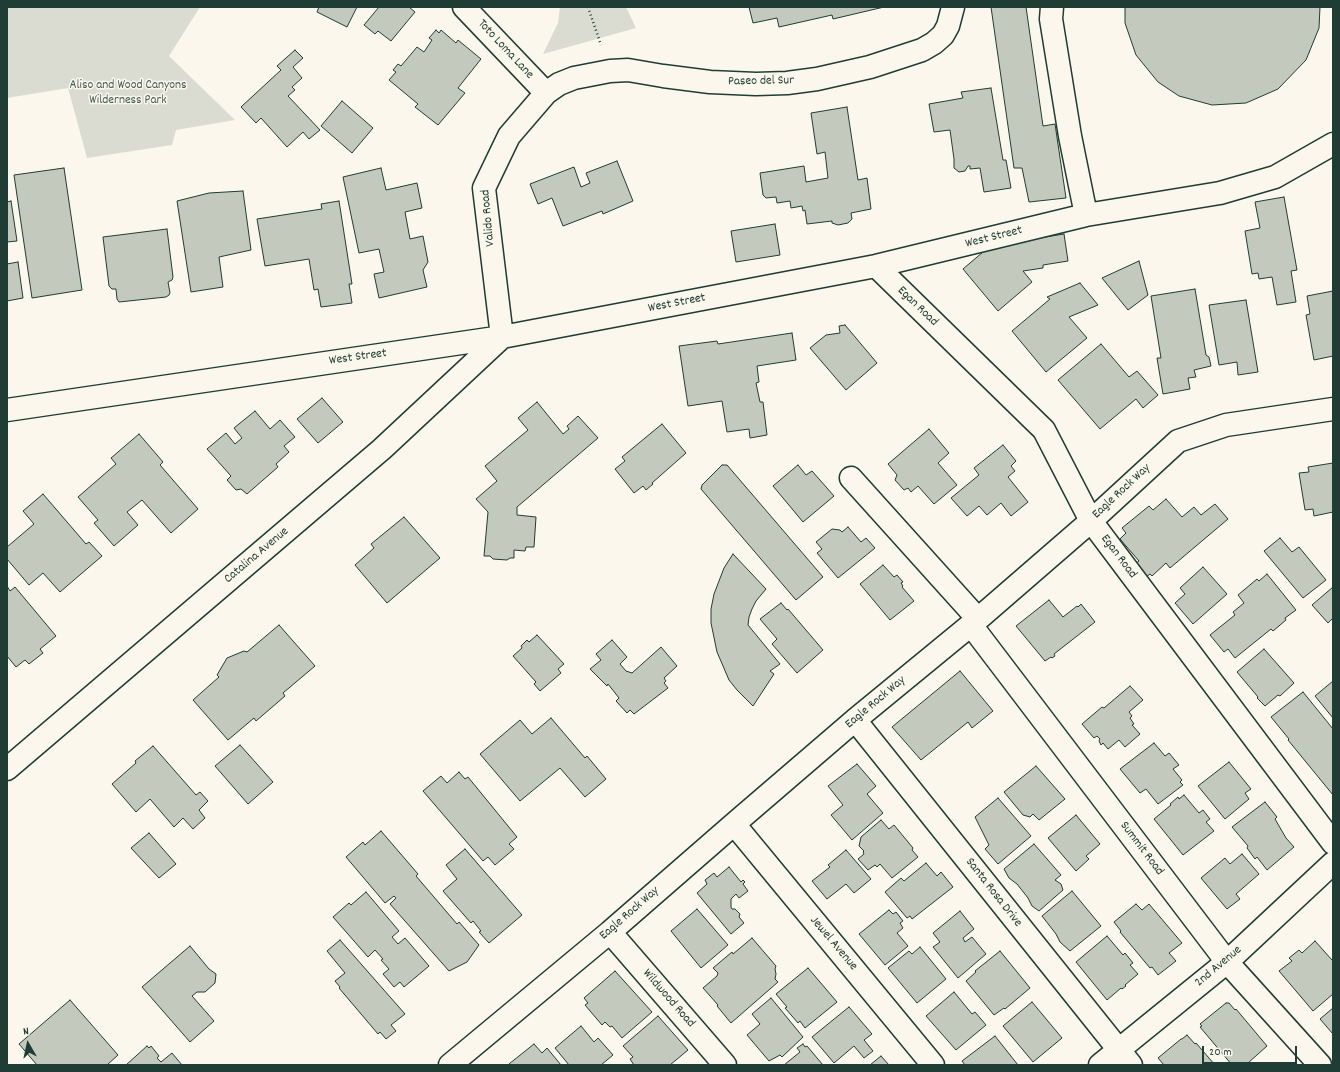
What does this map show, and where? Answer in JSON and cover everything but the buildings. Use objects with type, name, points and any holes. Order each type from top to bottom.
[{"type":"street","name":"Toto Loma Lane","points":[[464,7],[546,93]]},
{"type":"street","name":"Paseo del Sur","points":[[546,93],[559,84],[574,78],[628,70],[710,82],[756,84],[787,83],[817,79],[870,67],[922,50],[934,43],[943,35],[948,26],[953,7]]},
{"type":"street","points":[[1052,7],[1051,19],[1053,34],[1070,136],[1086,215]]},
{"type":"street","name":"Valido Road","points":[[502,337],[484,188],[509,136],[546,93]]},
{"type":"street","name":"West Street","points":[[7,410],[502,337],[876,266],[1086,215],[1220,193],[1275,177],[1333,144]]},
{"type":"street","name":"Egan Road","points":[[876,266],[1044,430],[1091,521],[1333,843]]},
{"type":"street","name":"Catalina Avenue","points":[[7,769],[382,449],[502,337]]},
{"type":"street","name":"Eagle Rock Way","points":[[450,1065],[610,932],[855,720],[974,622],[1091,521],[1178,441],[1226,425],[1333,409]]},
{"type":"street","name":"Summit Road","points":[[851,478],[974,622],[1227,962],[1320,1065]]},
{"type":"street","name":"Santa Rosa Drive","points":[[855,720],[1124,1057]]},
{"type":"street","name":"Jewel Avenue","points":[[734,824],[933,1065]]},
{"type":"street","name":"2nd Avenue","points":[[1100,1065],[1124,1057],[1333,863]]},
{"type":"street","name":"Wildwood Road","points":[[610,932],[725,1065]]},
{"type":"path","points":[[588,7],[610,72]]},
{"type":"green space","name":"Aliso and Wood Canyons Wilderness Park","points":[[7,7],[200,7],[169,56],[235,120],[176,130],[172,145],[87,158],[68,88],[7,98]]},
{"type":"green space","points":[[560,7],[626,7],[636,28],[543,54],[558,23]]}]
